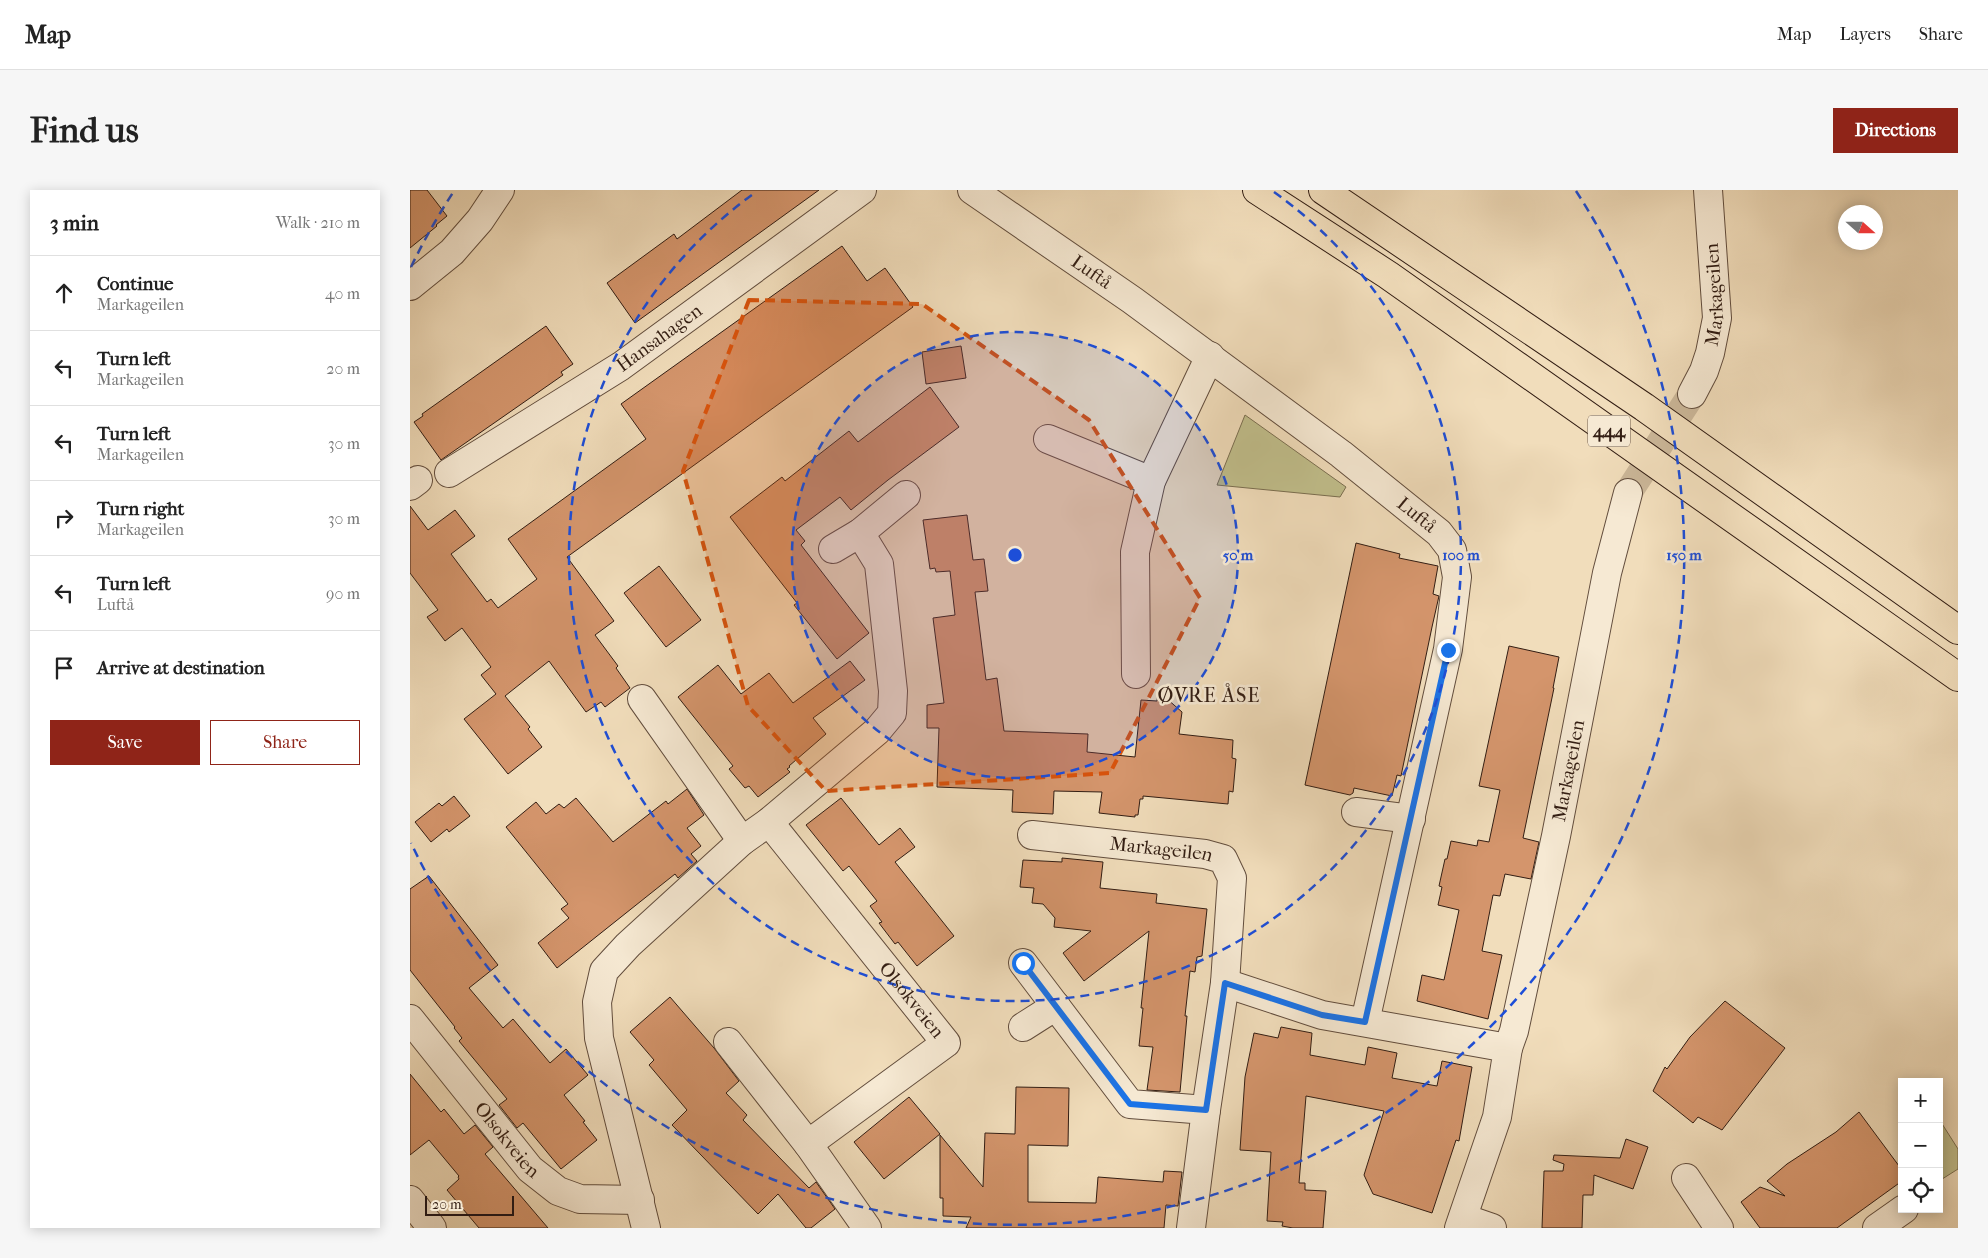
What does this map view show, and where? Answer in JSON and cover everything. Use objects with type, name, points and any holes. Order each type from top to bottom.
[{"type":"highway","name":"444","points":[[1257,190],[1388,275],[1958,677]]},
{"type":"highway","name":"444","points":[[1323,190],[1644,407],[1958,630]]},
{"type":"street","points":[[410,286],[452,252],[480,220],[500,190]]},
{"type":"street","name":"Hansahagen","points":[[448,473],[621,366],[862,190]]},
{"type":"street","name":"Luftå","points":[[972,190],[1210,356],[1341,454],[1439,533],[1452,550],[1457,577],[1448,650],[1412,819],[1365,1022]]},
{"type":"street","name":"Markageilen","points":[[1692,394],[1704,371],[1710,353],[1717,318],[1708,190]]},
{"type":"street","points":[[1136,674],[1135,552],[1151,481],[1210,356]]},
{"type":"street","points":[[1048,439],[1151,481]]},
{"type":"street","name":"Markageilen","points":[[1492,1228],[1461,1223],[1496,1117],[1508,1048],[1514,1031],[1546,883],[1608,573],[1628,492]]},
{"type":"street","points":[[833,549],[860,533],[906,495]]},
{"type":"street","points":[[646,1228],[599,1038],[596,1002],[604,971],[628,945],[742,841],[769,822],[877,731],[892,713],[893,691],[879,564],[860,533]]},
{"type":"street","points":[[642,699],[742,841]]},
{"type":"street","points":[[1356,812],[1412,819]]},
{"type":"street","name":"Olsokveien","points":[[769,822],[946,1043],[808,1144]]},
{"type":"street","name":"Markageilen","points":[[1032,835],[1205,854],[1223,858],[1232,878],[1225,983],[1191,1228]]},
{"type":"street","points":[[1023,963],[1130,1104],[1206,1110]]},
{"type":"street","points":[[1225,983],[1322,1015],[1508,1048]]},
{"type":"street","points":[[1023,1027],[1056,1006]]},
{"type":"street","name":"Olsokveien","points":[[410,1019],[530,1169],[558,1191],[580,1199],[640,1200]]},
{"type":"street","points":[[728,1042],[808,1144],[867,1228]]},
{"type":"street","points":[[1686,1178],[1720,1228]]},
{"type":"street","points":[[410,1200],[432,1228]]},
{"type":"street","points":[[1877,1228],[1898,1213]]},
{"type":"highlighted area","points":[[749,300],[922,304],[1089,420],[1200,598],[1110,773],[826,791],[748,706],[683,471]]},
{"type":"shaded area","points":[[1245,415],[1346,487],[1340,497],[1217,485]]},
{"type":"shaded area","points":[[1943,1125],[1958,1149],[1958,1169],[1943,1178]]},
{"type":"building","points":[[410,190],[427,190],[447,216],[410,248]]},
{"type":"building","points":[[742,190],[819,190],[635,323],[607,283],[674,234],[677,239]]},
{"type":"building","points":[[842,246],[867,281],[885,268],[913,307],[567,557],[614,621],[595,635],[618,666],[616,668],[630,688],[605,707],[601,702],[586,712],[549,661],[505,696],[530,727],[528,729],[542,747],[508,774],[464,719],[496,694],[481,675],[491,667],[462,628],[445,641],[427,617],[438,610],[410,573],[410,506],[428,530],[455,510],[475,536],[451,554],[487,602],[491,599],[498,608],[537,579],[508,539],[646,439],[621,404]]},
{"type":"building","points":[[546,326],[573,364],[561,372],[563,375],[441,460],[414,422],[423,416],[422,414]]},
{"type":"building","points":[[961,346],[966,378],[926,384],[922,352]]},
{"type":"building","points":[[930,387],[959,427],[851,510],[840,497],[796,530],[805,541],[801,545],[869,633],[837,659],[794,605],[797,603],[730,517],[782,477],[785,481],[849,431],[858,442]]},
{"type":"building","points":[[967,515],[973,560],[984,559],[988,591],[975,592],[986,680],[997,678],[1004,731],[1088,734],[1087,752],[1135,757],[1141,700],[1157,701],[1158,691],[1182,712],[1179,734],[1233,740],[1232,758],[1236,759],[1233,792],[1229,791],[1228,804],[1143,796],[1143,799],[1140,799],[1138,815],[1135,815],[1135,817],[1099,813],[1102,792],[1054,791],[1053,814],[1012,812],[1013,790],[937,787],[939,728],[927,728],[927,705],[944,703],[933,618],[955,615],[950,571],[936,572],[935,568],[930,569],[923,520]]},
{"type":"building","points":[[1356,543],[1400,554],[1399,558],[1438,566],[1433,594],[1439,596],[1401,776],[1397,775],[1392,796],[1354,788],[1353,793],[1350,795],[1305,785]]},
{"type":"building","points":[[659,566],[701,620],[666,647],[624,593]]},
{"type":"building","points":[[1509,646],[1559,657],[1523,838],[1539,842],[1531,879],[1505,874],[1500,896],[1493,895],[1482,951],[1502,955],[1488,1019],[1417,1001],[1422,975],[1444,980],[1459,910],[1438,905],[1442,887],[1439,886],[1451,841],[1477,846],[1478,840],[1489,842],[1500,790],[1479,786]]},
{"type":"building","points":[[850,661],[865,680],[813,718],[826,734],[789,766],[787,769],[790,772],[758,797],[749,786],[745,788],[729,769],[733,766],[678,697],[718,665],[741,694],[769,673],[793,703]]},
{"type":"building","points":[[687,789],[704,815],[687,828],[701,846],[691,854],[697,861],[678,878],[675,874],[557,968],[538,943],[569,918],[561,909],[568,904],[506,827],[536,802],[546,814],[559,804],[564,808],[576,798],[613,842],[666,801],[668,804]]},
{"type":"building","points":[[454,796],[470,816],[449,832],[447,829],[431,842],[415,822],[439,803],[442,806]]},
{"type":"building","points":[[841,798],[879,845],[900,828],[915,847],[895,862],[954,936],[917,966],[898,942],[895,944],[879,923],[882,922],[870,906],[877,901],[849,866],[843,871],[806,825]]},
{"type":"building","points":[[1062,858],[1103,862],[1100,888],[1157,894],[1156,903],[1207,909],[1202,956],[1197,957],[1195,972],[1190,971],[1180,1092],[1147,1090],[1153,1047],[1139,1046],[1149,931],[1084,981],[1063,953],[1091,931],[1054,927],[1055,918],[1043,904],[1032,903],[1034,888],[1020,887],[1023,860],[1062,862]]},
{"type":"building","points":[[429,876],[498,965],[469,988],[503,1028],[513,1019],[550,1063],[566,1049],[588,1075],[564,1095],[585,1121],[583,1122],[597,1140],[561,1169],[523,1123],[517,1128],[499,1105],[507,1099],[459,1041],[462,1038],[455,1027],[410,970],[410,889]]},
{"type":"building","points":[[670,997],[714,1048],[739,1081],[726,1093],[747,1115],[743,1120],[809,1188],[816,1182],[835,1209],[811,1228],[806,1228],[778,1194],[758,1214],[672,1125],[687,1110],[649,1065],[654,1060],[630,1032]]},
{"type":"building","points":[[1725,1001],[1785,1048],[1722,1130],[1698,1117],[1693,1123],[1653,1091],[1665,1067],[1667,1069],[1690,1037]]},
{"type":"building","points":[[1281,1027],[1312,1033],[1310,1055],[1365,1065],[1368,1047],[1397,1053],[1392,1078],[1437,1086],[1442,1061],[1472,1067],[1459,1141],[1456,1140],[1432,1213],[1373,1194],[1364,1175],[1384,1111],[1306,1096],[1299,1183],[1305,1183],[1305,1190],[1326,1191],[1323,1228],[1293,1228],[1282,1226],[1283,1222],[1267,1221],[1271,1152],[1240,1150],[1245,1077],[1254,1033],[1278,1038]]},
{"type":"building","points":[[410,1074],[441,1112],[444,1109],[464,1134],[475,1125],[493,1147],[485,1154],[548,1228],[479,1228],[447,1190],[459,1179],[459,1176],[429,1140],[410,1155]]},
{"type":"building","points":[[1016,1087],[1069,1088],[1068,1146],[1028,1145],[1028,1202],[1096,1203],[1098,1177],[1163,1182],[1164,1171],[1182,1172],[1178,1206],[1166,1205],[1164,1228],[966,1228],[971,1217],[943,1216],[943,1198],[940,1198],[940,1135],[983,1187],[985,1133],[1015,1134]]},
{"type":"building","points":[[909,1097],[940,1134],[884,1179],[854,1142]]},
{"type":"building","points":[[1859,1112],[1898,1165],[1898,1184],[1837,1228],[1760,1228],[1741,1202],[1760,1187],[1785,1196],[1767,1181],[1787,1164],[1836,1132]]},
{"type":"building","points":[[1626,1139],[1648,1147],[1633,1189],[1594,1175],[1593,1195],[1583,1195],[1582,1228],[1542,1228],[1544,1171],[1563,1171],[1564,1164],[1553,1160],[1554,1155],[1620,1158]]},
{"type":"tunnel","points":[[1628,493],[1692,394]]},
{"type":"district","name":"ØVRE ÅSE","points":[[1209,695]]},
{"type":"route","points":[[1023,963],[1130,1104],[1206,1110],[1225,983],[1322,1015],[1365,1022],[1412,819],[1448,650]]}]
